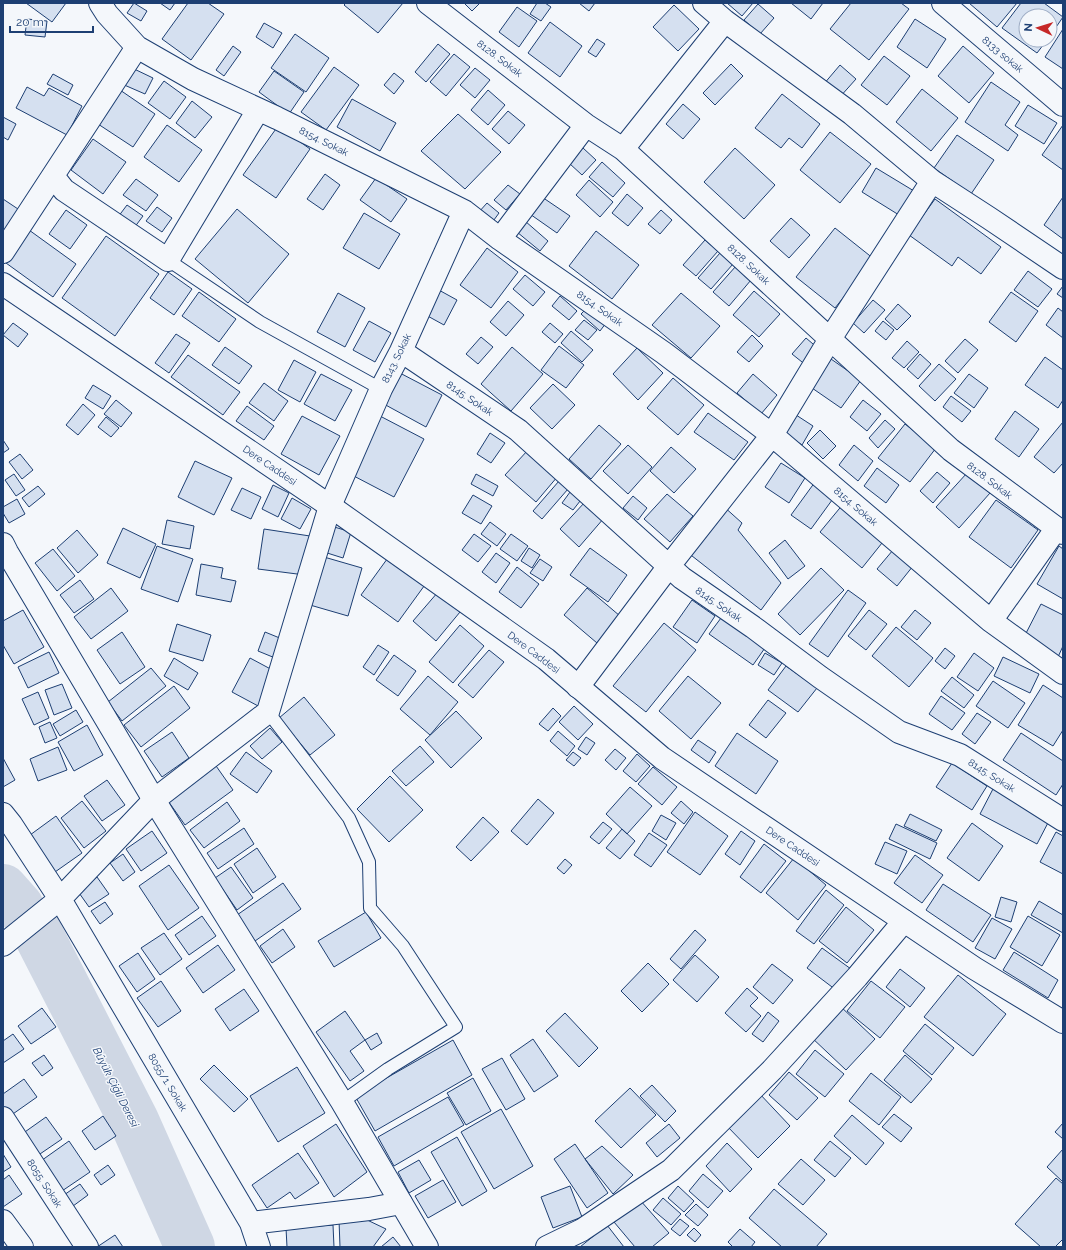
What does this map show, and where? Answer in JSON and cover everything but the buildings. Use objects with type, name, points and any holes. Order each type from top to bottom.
[{"type":"street","name":"8128. Sokak","points":[[428,3],[586,125],[623,148],[951,450],[1059,531]]},
{"type":"street","points":[[704,3],[725,21],[852,114],[932,180],[1063,268]]},
{"type":"street","name":"8133 sokak","points":[[943,3],[1063,105]]},
{"type":"street","name":"8154. Sokak","points":[[108,7],[137,47],[193,79],[347,152],[464,211],[500,240],[664,353],[772,435],[991,621],[1063,673]]},
{"type":"street","points":[[623,148],[725,21]]},
{"type":"street","points":[[3,252],[137,47]]},
{"type":"street","points":[[53,176],[64,190],[168,260],[258,110]]},
{"type":"street","points":[[500,240],[586,125]]},
{"type":"street","points":[[578,687],[669,566],[772,435],[830,339],[932,180]]},
{"type":"street","name":"8143. Sokak","points":[[268,712],[330,506],[381,389],[401,351],[464,211]]},
{"type":"street","name":"Dere Caddesi","points":[[3,284],[330,506],[546,659],[662,758],[974,968],[1063,1022]]},
{"type":"street","name":"8145. Sokak","points":[[401,351],[518,430],[682,578],[820,677],[899,732],[960,755],[1063,820]]},
{"type":"street","points":[[991,621],[1059,531]]},
{"type":"street","points":[[3,544],[154,800],[342,1102],[427,1247]]},
{"type":"street","points":[[7,941],[55,902],[154,800],[268,712]]},
{"type":"street","name":"8055/1. Sokak","points":[[3,814],[12,824],[55,902],[251,1223],[259,1247]]},
{"type":"street","points":[[547,1247],[582,1230],[671,1170],[772,1070],[857,977],[904,921]]},
{"type":"street","name":"8055. Sokak","points":[[3,1118],[87,1247]]},
{"type":"street","points":[[251,1223],[401,1203]]},
{"type":"street","points":[[3,1221],[22,1247]]},
{"type":"lane","points":[[168,260],[260,322],[381,389]]},
{"type":"lane","points":[[268,712],[349,818],[369,862],[370,908],[403,946],[456,1027],[388,1069],[342,1102]]},
{"type":"waterway","name":"Büyük Çiğli Deresi","points":[[3,889],[19,907]]},
{"type":"waterway","name":"Büyük Çiğli Deresi","points":[[36,930],[134,1121],[190,1247]]}]
